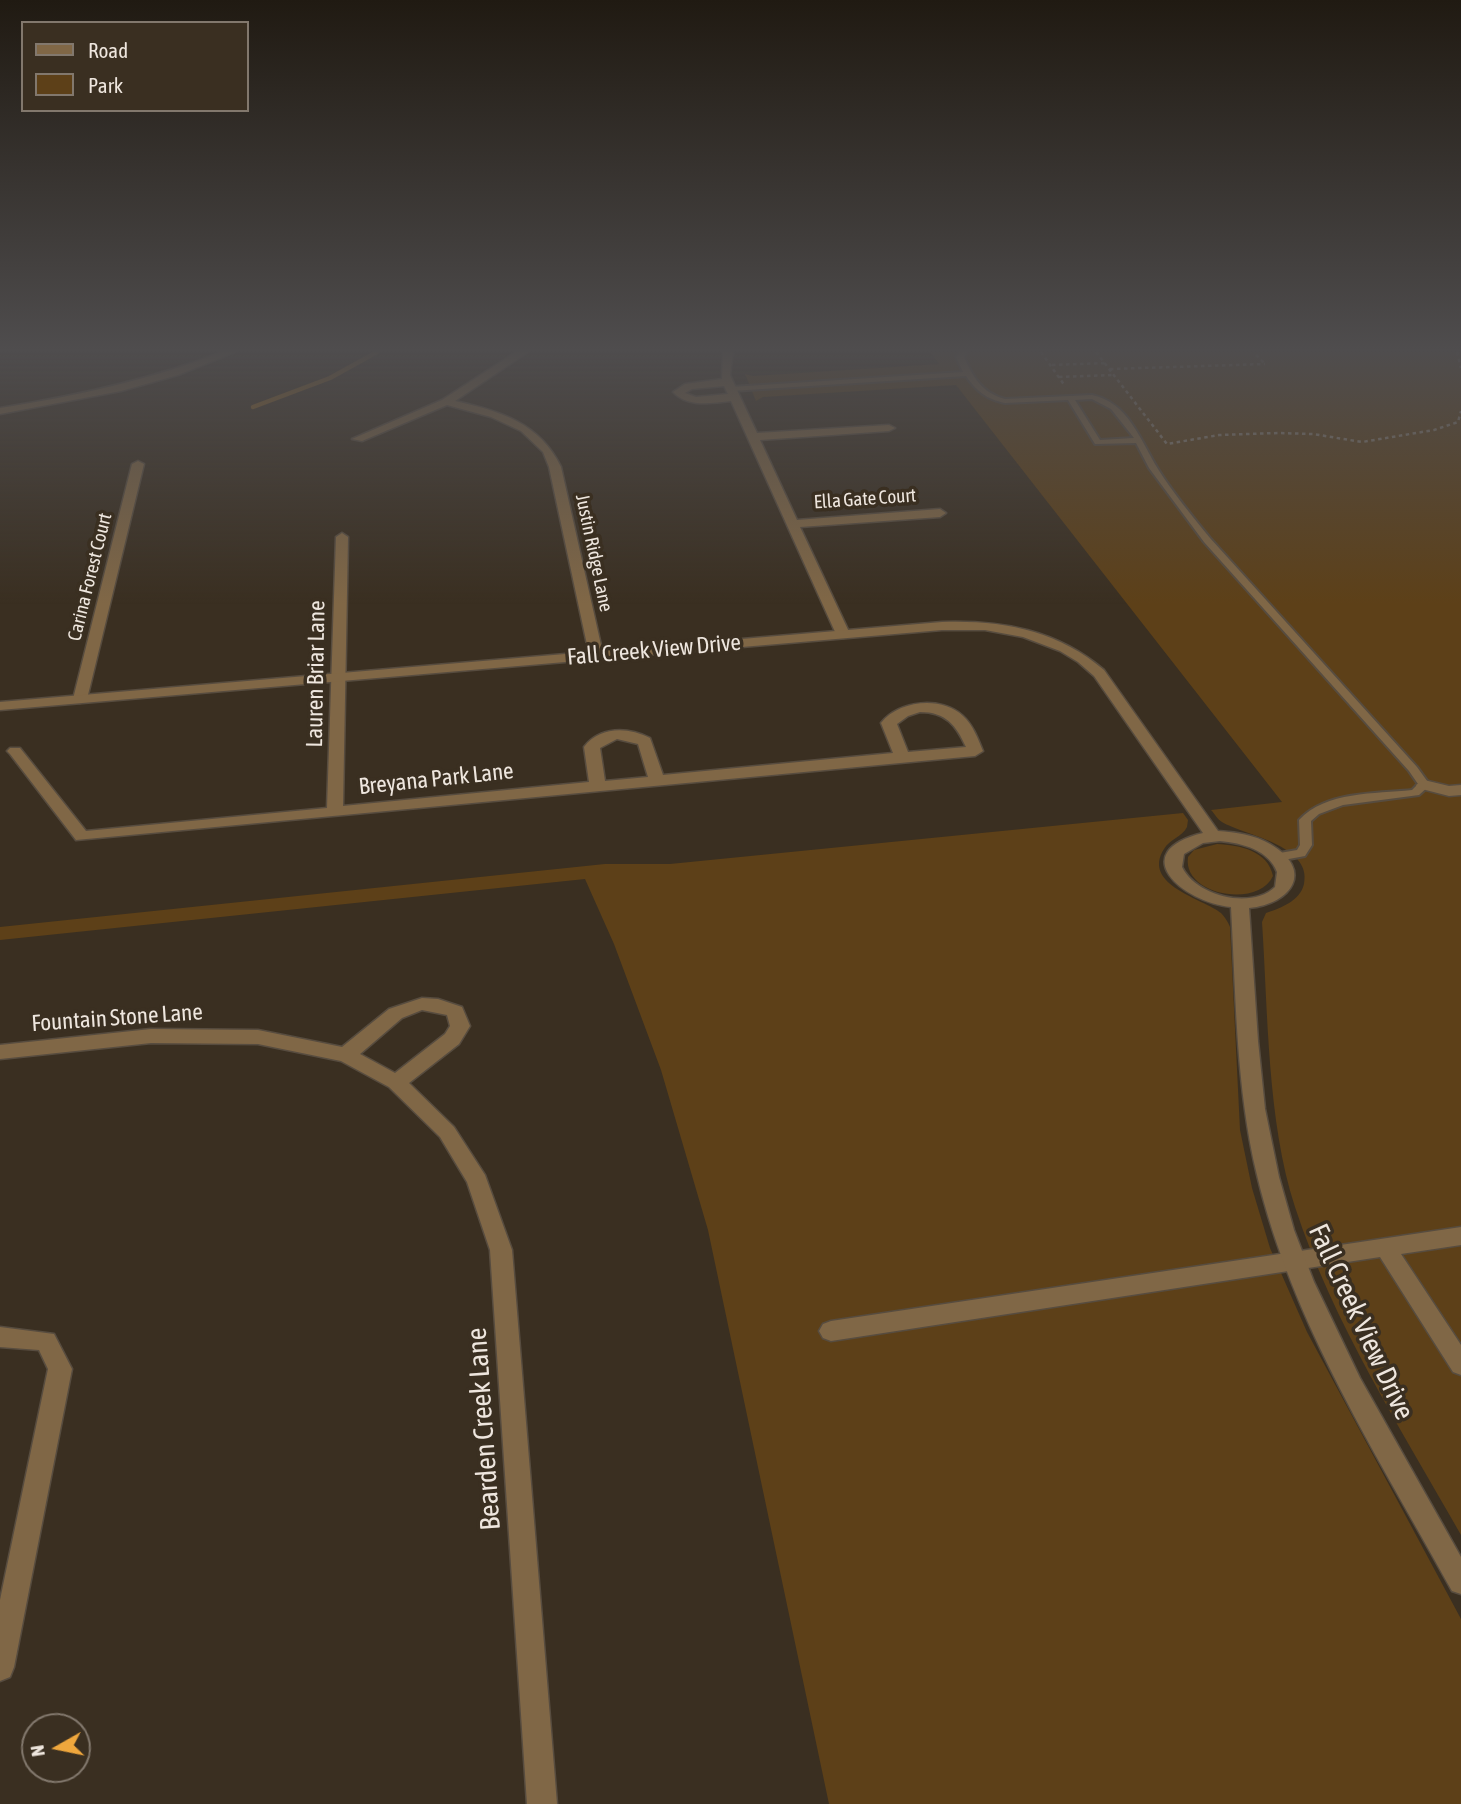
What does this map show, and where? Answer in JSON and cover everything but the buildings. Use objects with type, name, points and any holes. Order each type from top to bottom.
[{"type":"street","points":[[358,439],[365,436]]},
{"type":"street","name":"Justin Ridge Lane","points":[[531,436],[547,449],[555,467],[596,654]]},
{"type":"street","points":[[766,436],[754,437],[844,634]]},
{"type":"street","name":"Carina Forest Court","points":[[80,699],[138,464]]},
{"type":"street","name":"Ella Gate Court","points":[[794,524],[940,513]]},
{"type":"street","name":"Lauren Briar Lane","points":[[335,812],[342,537]]},
{"type":"street","name":"Fall Creek View Drive","points":[[0,706],[596,654],[980,625],[1041,638],[1078,654],[1110,687],[1213,836]]},
{"type":"street","name":"Breyana Park Lane","points":[[15,751],[82,836],[975,751],[956,717],[940,710],[921,708],[897,715],[889,723],[902,757]]},
{"type":"street","points":[[598,787],[592,747],[598,740],[615,735],[630,735],[645,741],[657,781]]},
{"type":"street","points":[[1424,785],[1449,791],[1461,790]]},
{"type":"street","points":[[1213,836],[1249,841],[1278,857],[1286,868],[1288,879],[1284,889],[1274,897],[1259,902],[1240,903],[1202,894],[1187,885],[1172,863],[1175,853],[1189,841],[1213,836]]},
{"type":"street","name":"Fall Creek View Drive","points":[[1240,903],[1252,1089],[1268,1177],[1294,1260],[1351,1384],[1461,1582]]},
{"type":"street","points":[[346,1055],[396,1012],[414,1003],[438,1003],[455,1011],[460,1026],[452,1039],[396,1082]]},
{"type":"street","name":"Fountain Stone Lane","points":[[0,1052],[151,1036],[245,1036],[346,1055],[396,1082]]},
{"type":"street","name":"Bearden Creek Lane","points":[[396,1082],[447,1132],[477,1181],[501,1250],[542,1804]]},
{"type":"street","points":[[831,1331],[1461,1236]]},
{"type":"street","points":[[1387,1248],[1461,1365]]},
{"type":"street","points":[[0,1337],[46,1341],[60,1369],[0,1667]]},
{"type":"lane","points":[[1095,436],[1098,442],[1139,440]]},
{"type":"lane","points":[[1136,436],[1175,501],[1207,540],[1413,769],[1424,785],[1415,793],[1337,802],[1315,809],[1305,820],[1306,845],[1301,853],[1278,857]]},
{"type":"path","points":[[1161,436],[1167,444],[1212,436]]},
{"type":"path","points":[[1326,436],[1362,442],[1397,436]]},
{"type":"green space","points":[[996,436],[1461,436],[1461,1535],[1348,1334],[1311,1250],[1286,1174],[1270,1066],[1262,922],[1266,913],[1284,906],[1298,895],[1304,884],[1304,871],[1298,860],[1288,851],[1222,822],[1211,810],[1282,802]]},
{"type":"green space","points":[[1183,813],[1188,820],[1187,827],[1164,849],[1159,862],[1161,872],[1177,889],[1221,913],[1230,927],[1240,1130],[1252,1188],[1270,1248],[1307,1332],[1461,1619],[1461,1804],[829,1804],[708,1230],[661,1070],[614,944],[585,879],[0,940],[0,927],[605,864],[670,864]]},
{"type":"green space","points":[[1217,844],[1244,848],[1259,855],[1270,867],[1273,876],[1265,886],[1238,895],[1208,888],[1197,881],[1189,870],[1188,857],[1194,850]]}]
